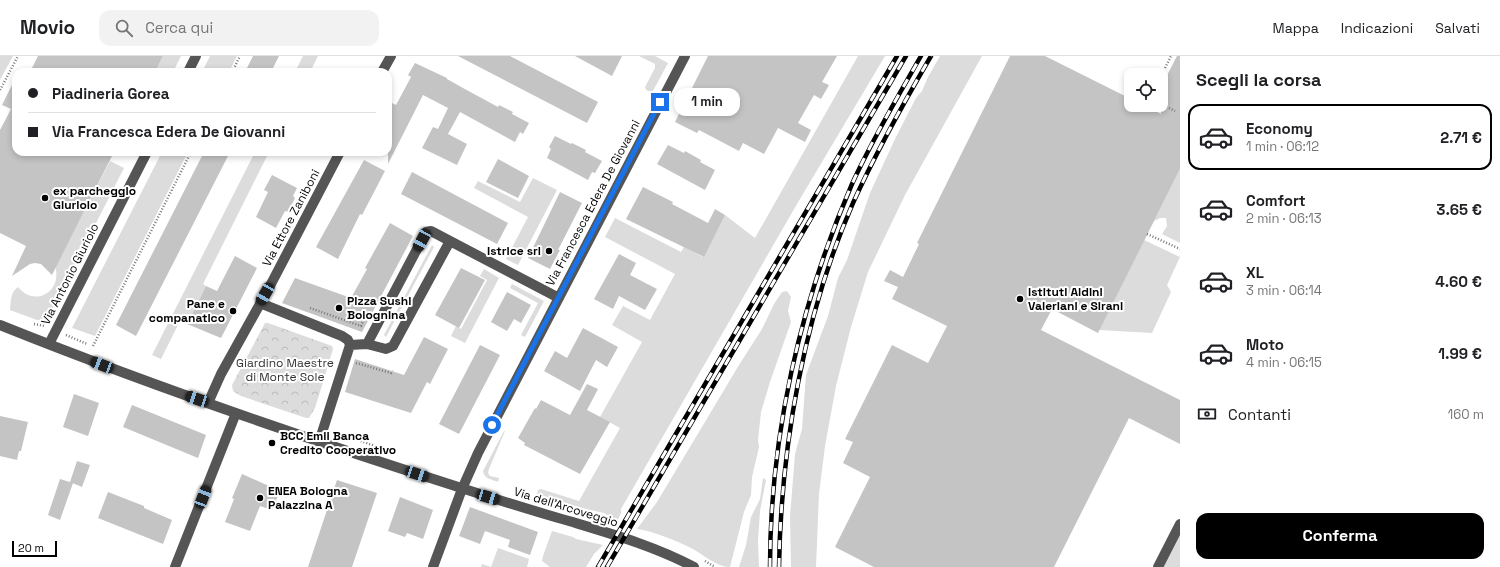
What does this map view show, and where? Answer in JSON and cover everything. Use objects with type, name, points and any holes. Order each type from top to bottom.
[{"type":"street","points":[[190,68],[196,56]]},
{"type":"street","points":[[384,68],[391,56]]},
{"type":"street","name":"Via Francesca Edera De Giovanni","points":[[433,567],[462,489],[478,453],[685,56]]},
{"type":"street","name":"Via Antonio Giuriolo","points":[[49,344],[146,156]]},
{"type":"street","name":"Via Ettore Zaniboni","points":[[208,403],[221,374],[338,156]]},
{"type":"street","name":"Via Francesca Edera De Giovanni","points":[[367,344],[426,232],[431,231],[558,298]]},
{"type":"street","points":[[350,345],[367,344],[386,349],[393,346],[450,241]]},
{"type":"street","points":[[260,303],[342,336],[348,340],[350,345],[319,442]]},
{"type":"street","name":"Via dell'Arcoveggio","points":[[0,325],[208,403],[319,442],[462,489],[625,538],[660,551],[694,567]]},
{"type":"street","points":[[176,567],[236,412]]},
{"type":"street","points":[[1158,567],[1180,524]]},
{"type":"path","points":[[0,90],[18,56]]},
{"type":"path","points":[[234,68],[240,56]]},
{"type":"path","points":[[1165,68],[1171,56]]},
{"type":"path","points":[[1168,108],[1175,111]]},
{"type":"path","points":[[93,346],[189,156]]},
{"type":"path","points":[[1147,234],[1180,249]]},
{"type":"path","points":[[303,306],[361,326],[364,319]]},
{"type":"path","points":[[354,362],[391,373],[393,371]]},
{"type":"green space","points":[[0,56],[13,56],[0,80]]},
{"type":"green space","points":[[163,56],[181,56],[175,68],[157,68]]},
{"type":"green space","points":[[210,56],[237,56],[231,68],[204,68]]},
{"type":"green space","points":[[303,56],[318,56],[312,68],[297,68]]},
{"type":"green space","points":[[639,56],[655,56],[668,63],[653,91],[650,92],[646,90],[645,87],[655,68],[655,64]]},
{"type":"green space","points":[[858,56],[885,56],[797,204],[621,509],[621,513],[617,521],[604,513],[537,494],[538,490],[541,489],[579,501],[620,428],[600,417],[642,342],[612,325],[623,306],[650,320],[675,274],[605,237],[615,218],[681,252],[684,247],[703,257],[725,215],[755,238]]},
{"type":"green space","points":[[940,56],[982,56],[905,195],[868,272],[851,327],[836,386],[825,446],[819,494],[816,567],[791,567],[790,516],[795,454],[802,429],[806,375],[828,316],[838,278],[847,260],[870,193],[895,139]]},
{"type":"green space","points":[[160,156],[186,156],[95,336],[72,328]]},
{"type":"green space","points":[[253,156],[267,156],[203,284],[206,286],[187,324],[180,321],[161,359],[152,355]]},
{"type":"green space","points":[[110,161],[124,168],[49,316],[44,320],[37,320],[10,310],[12,295],[18,287],[25,293],[32,296],[46,294],[51,289],[55,283],[55,266]]},
{"type":"green space","points":[[1180,169],[1180,243],[1162,234],[1167,226],[1166,218],[1160,218],[1154,221]]},
{"type":"green space","points":[[533,178],[557,190],[518,265],[506,259],[528,217],[474,188],[478,181],[520,202]]},
{"type":"green space","points":[[1144,240],[1180,257],[1167,285],[1171,292],[1152,333],[1099,330]]},
{"type":"green space","points":[[432,245],[434,247],[386,337],[384,335]]},
{"type":"green space","points":[[484,269],[499,278],[465,343],[451,336],[456,326],[461,329],[487,280],[480,276]]},
{"type":"green space","points":[[512,284],[544,301],[525,337],[521,335],[538,303],[510,288]]},
{"type":"green space","points":[[787,291],[791,297],[788,311],[791,322],[761,412],[758,440],[759,447],[752,477],[751,495],[744,512],[730,567],[720,565],[678,542],[658,534],[637,529],[657,502],[762,329],[774,304],[782,292]]},
{"type":"green space","name":"Giardino Maestre di Monte Sole","points":[[265,323],[332,346],[333,349],[315,408],[309,418],[241,396],[233,391],[232,385]]},
{"type":"green space","points":[[504,431],[488,473],[490,476],[499,478],[498,482],[486,477],[483,471]]},
{"type":"green space","points":[[763,478],[766,480],[760,511],[758,541],[759,567],[739,567],[746,545],[751,517],[760,499]]},
{"type":"green space","points":[[1180,522],[1180,567],[1159,567]]},
{"type":"green space","points":[[552,531],[576,539],[603,545],[594,554],[586,567],[550,567],[542,561]]},
{"type":"green space","points":[[498,548],[529,559],[527,567],[491,567]]},
{"type":"green space","points":[[482,564],[491,567],[481,567]]},
{"type":"building","points":[[38,56],[163,56],[157,68],[32,68]]},
{"type":"building","points":[[253,56],[279,56],[273,68],[247,68]]},
{"type":"building","points":[[458,56],[510,56],[598,102],[587,123]]},
{"type":"building","points":[[575,56],[622,56],[612,76]]},
{"type":"building","points":[[708,56],[837,56],[822,82],[829,85],[821,99],[814,95],[798,123],[811,130],[805,142],[778,128],[764,154],[743,143],[739,151],[699,130],[697,133],[675,122]]},
{"type":"building","name":"Istituti Aldini Valeriani e Sirani","points":[[1010,56],[1045,56],[1124,96],[1124,112],[1157,112],[1161,114],[1161,112],[1168,112],[1168,73],[1177,56],[1180,56],[1180,169],[1098,333],[1052,309],[1041,330],[1180,400],[1180,444],[1129,418],[1054,567],[874,567],[835,547],[870,477],[843,463],[853,442],[845,439],[892,345],[928,363],[947,326],[892,299],[898,287],[884,281],[890,270],[903,277],[919,244],[917,243]]},
{"type":"building","points":[[415,63],[447,78],[498,107],[499,105],[513,112],[512,114],[529,123],[523,134],[520,132],[515,142],[460,112],[448,134],[467,144],[457,165],[422,148],[433,127],[438,129],[448,108],[423,95],[388,164],[388,156],[392,156],[392,103],[396,105],[411,77],[408,75]]},
{"type":"building","name":"ex parcheggio Giuriolo","points":[[12,85],[12,156],[112,156],[52,275],[41,264],[35,263],[30,264],[12,276],[26,246],[0,233],[0,130],[11,109],[2,105]]},
{"type":"building","points":[[555,136],[586,150],[585,152],[602,161],[595,173],[592,172],[588,180],[547,158],[551,149],[549,147]]},
{"type":"building","points":[[668,145],[684,153],[685,151],[701,160],[700,162],[715,170],[705,190],[657,164]]},
{"type":"building","points":[[202,156],[228,156],[136,336],[116,325]]},
{"type":"building","points":[[498,159],[529,176],[518,198],[486,182]]},
{"type":"building","points":[[364,160],[385,171],[362,215],[360,214],[338,259],[316,247]]},
{"type":"building","points":[[412,172],[508,223],[497,244],[401,194]]},
{"type":"building","points":[[272,175],[297,188],[293,196],[295,198],[288,212],[285,211],[276,228],[256,217],[268,192],[264,190]]},
{"type":"building","points":[[643,187],[673,202],[672,204],[708,223],[715,209],[725,215],[704,257],[626,219]]},
{"type":"building","points":[[560,192],[582,203],[550,269],[528,258]]},
{"type":"building","points":[[390,223],[413,236],[362,332],[282,303],[295,278],[351,298],[367,269],[365,268]]},
{"type":"building","points":[[619,254],[636,263],[630,275],[657,289],[645,310],[619,296],[613,309],[594,299]]},
{"type":"building","points":[[235,256],[257,268],[221,338],[187,324],[206,286],[217,291]]},
{"type":"building","points":[[461,268],[485,280],[459,328],[435,315]]},
{"type":"building","points":[[507,292],[531,305],[521,323],[514,319],[507,331],[491,322]]},
{"type":"building","points":[[583,328],[618,347],[607,367],[596,360],[580,391],[544,371],[555,351],[567,358]]},
{"type":"building","points":[[424,337],[448,349],[430,384],[427,382],[411,413],[345,392],[355,359],[404,375]]},
{"type":"building","points":[[480,345],[500,355],[459,434],[439,424]]},
{"type":"building","points":[[587,384],[598,389],[587,410],[610,422],[580,474],[524,445],[525,443],[518,438],[541,400],[570,415]]},
{"type":"building","points":[[74,394],[99,403],[88,436],[63,427]]},
{"type":"building","points":[[132,405],[206,435],[198,458],[123,427]]},
{"type":"building","points":[[0,416],[28,422],[21,451],[19,451],[17,460],[0,456]]},
{"type":"building","points":[[77,461],[90,465],[82,487],[70,482]]},
{"type":"building","name":"ENEA Bologna Palazzina A","points":[[242,474],[280,491],[272,510],[260,506],[250,531],[225,522],[234,499],[232,498]]},
{"type":"building","points":[[60,479],[73,483],[60,520],[48,515]]},
{"type":"building","points":[[337,480],[377,493],[352,567],[308,567]]},
{"type":"building","points":[[108,492],[144,506],[144,508],[172,520],[163,544],[98,518]]},
{"type":"building","points":[[400,497],[433,510],[423,539],[407,533],[405,537],[388,531]]},
{"type":"building","points":[[470,507],[538,532],[530,555],[508,547],[510,540],[485,531],[480,544],[459,536]]},
{"type":"railway","points":[[598,567],[897,56]]},
{"type":"railway","points":[[607,567],[906,56]]},
{"type":"railway","points":[[770,567],[771,518],[782,420],[803,323],[817,276],[852,184],[876,135],[921,56]]},
{"type":"railway","points":[[779,567],[781,521],[790,428],[798,381],[821,290],[853,203],[890,128],[931,56]]},
{"type":"place","name":"ex parcheggio Giuriolo","points":[[45,198]]},
{"type":"place","name":"Istrice srl","points":[[549,251]]},
{"type":"place","name":"Istituti Aldini Valeriani e Sirani","points":[[1020,299]]},
{"type":"place","name":"Pizza Sushi Bolognina","points":[[339,308]]},
{"type":"place","name":"Pane e companatico","points":[[233,311]]},
{"type":"place","name":"BCC Emil Banca Credito Cooperativo","points":[[272,443]]},
{"type":"place","name":"ENEA Bologna Palazzina A","points":[[260,498]]},
{"type":"route","points":[[492,425],[660,102]]}]
